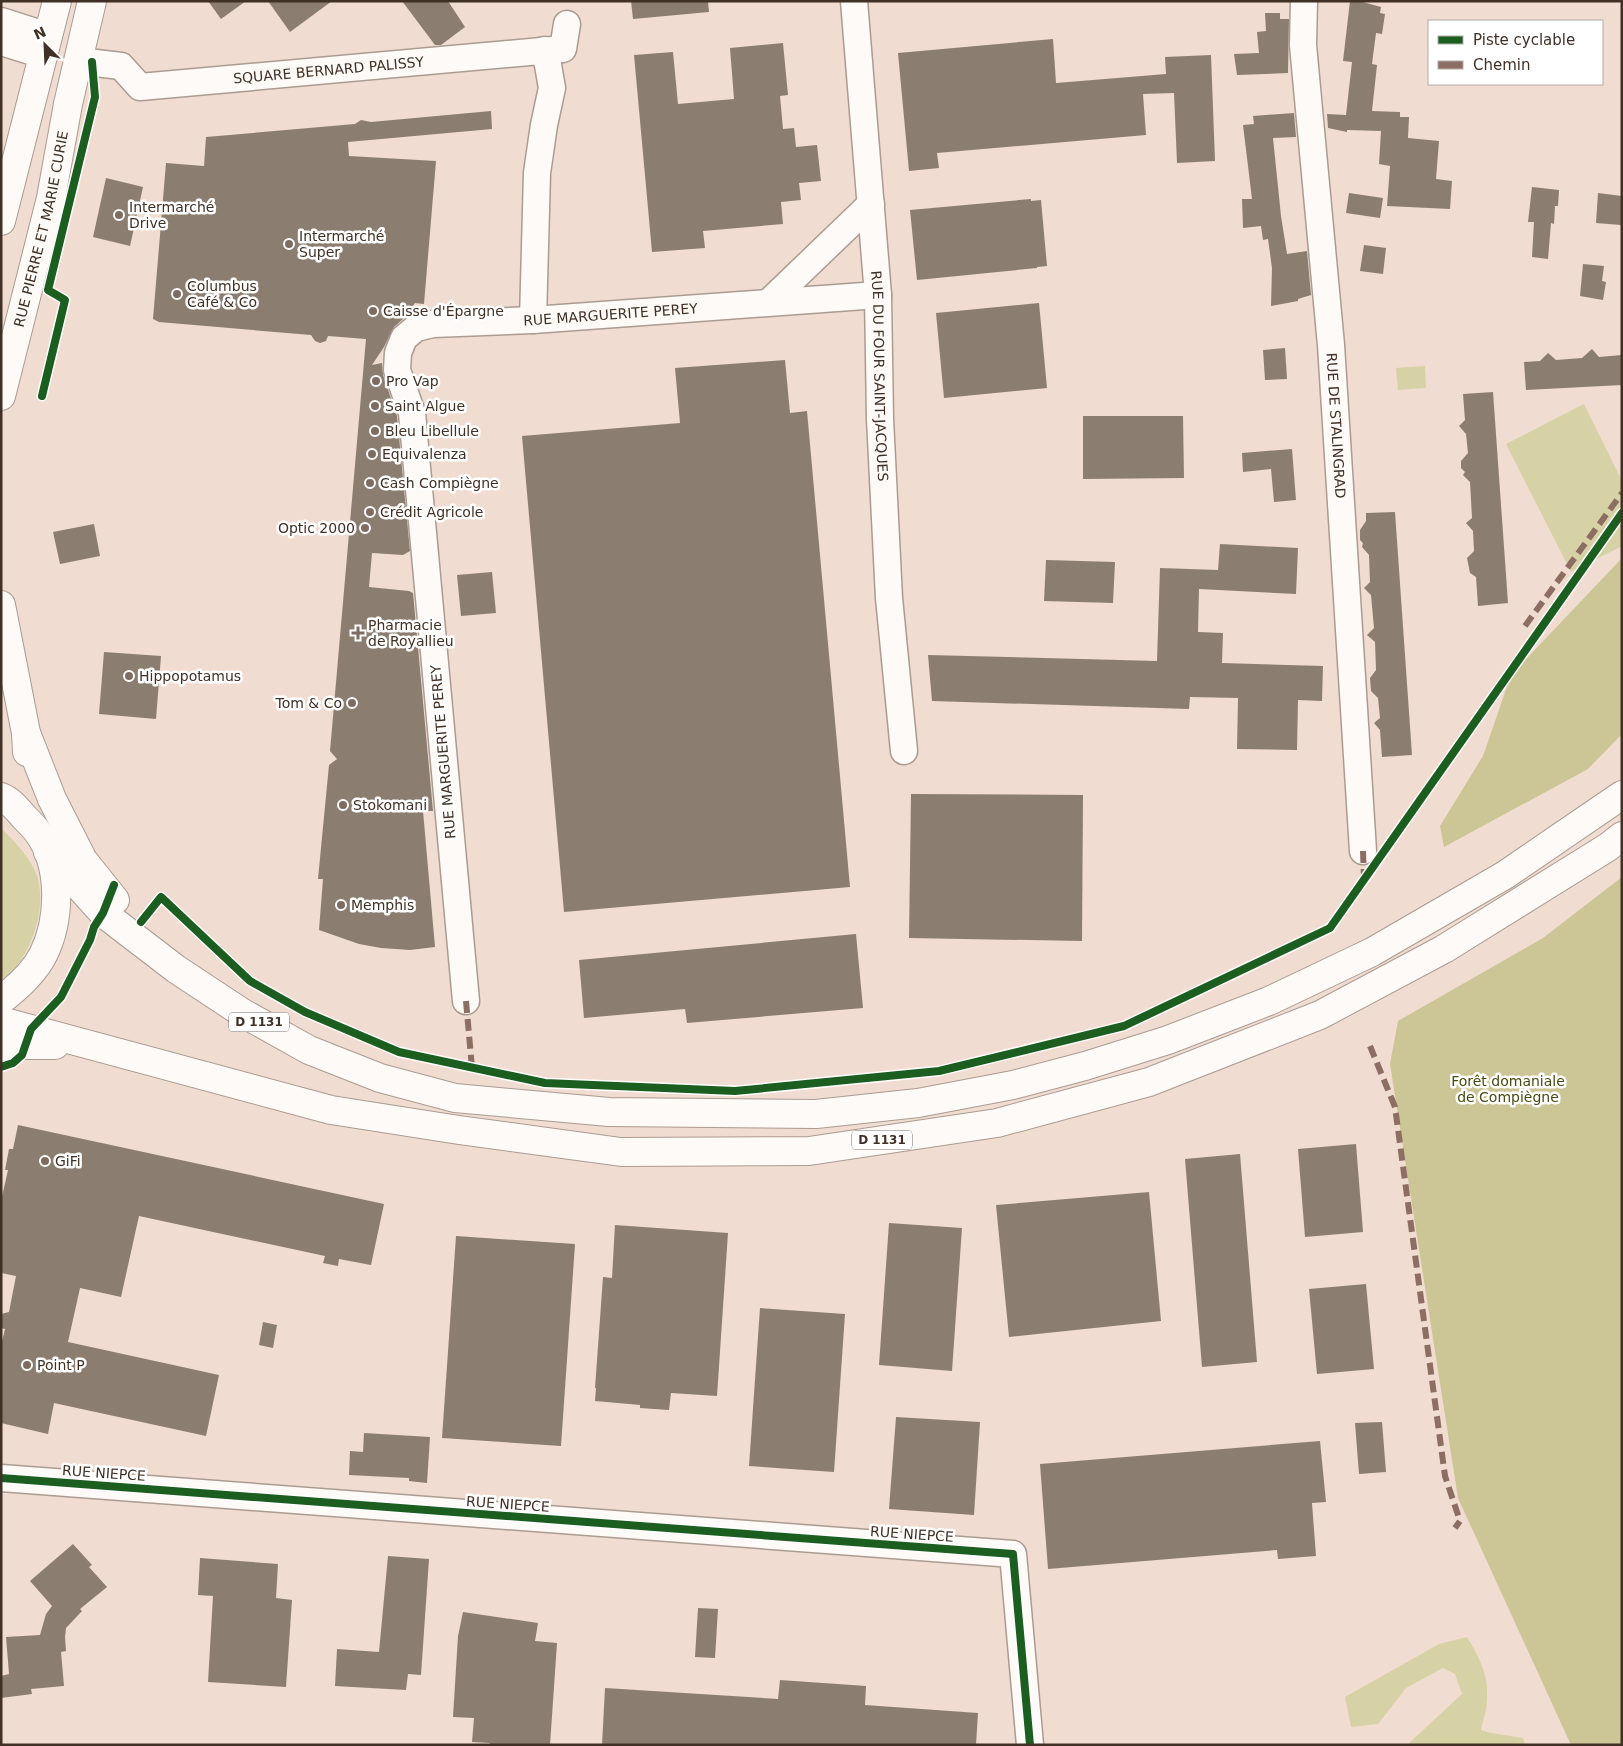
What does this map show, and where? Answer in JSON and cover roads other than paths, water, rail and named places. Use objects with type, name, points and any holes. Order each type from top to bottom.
[{"type":"main road","name":"RUE PIERRE ET MARIE CURIE","points":[[1,396],[8,337],[50,198],[68,104],[92,1]]},
{"type":"main road","points":[[1,221],[51,26],[64,21],[61,42],[66,52],[79,61]]},
{"type":"main road","points":[[1,605],[26,733],[29,769],[41,823],[43,842],[57,887],[55,922],[43,956],[21,984],[1,1000]]},
{"type":"main road","points":[[26,733],[56,808],[84,860],[110,895],[151,931],[207,973],[275,1016],[326,1044],[382,1066],[428,1091]]},
{"type":"main road","name":"D 1131","points":[[43,842],[103,912],[176,969],[241,1012],[309,1050],[380,1078],[455,1098],[610,1112],[816,1114],[918,1103],[1013,1085],[1085,1066],[1168,1040],[1270,1001],[1372,952],[1505,875],[1622,795]]},
{"type":"main road","points":[[1,797],[8,800],[43,842]]},
{"type":"main road","name":"D 1131","points":[[1,1021],[331,1110],[621,1152],[809,1150],[997,1123],[1149,1082],[1320,1015],[1444,948],[1608,847],[1622,836]]},
{"type":"main road","points":[[1,1047],[11,1045],[87,1045]]},
{"type":"street","name":"RUE DU FOUR SAINT-JACQUES","points":[[854,1],[878,295],[880,419],[889,598],[904,751]]},
{"type":"street","name":"RUE DE STALINGRAD","points":[[1304,1],[1303,45],[1331,345],[1363,851]]},
{"type":"street","points":[[1,21],[51,26]]},
{"type":"street","name":"SQUARE BERNARD PALISSY","points":[[79,61],[121,66],[140,87],[564,48],[567,24]]},
{"type":"street","points":[[1,42],[51,26]]},
{"type":"street","points":[[533,320],[537,173],[552,88],[544,50]]},
{"type":"street","points":[[770,301],[871,204]]},
{"type":"street","name":"RUE MARGUERITE PEREY","points":[[466,1001],[412,413],[397,370],[398,352],[404,338],[416,328],[433,324],[533,320],[770,301],[878,295]]},
{"type":"street","name":"RUE NIEPCE","points":[[1,1478],[1013,1554],[1030,1745]]},
{"type":"place","name":"Intermarché Drive","points":[[119,215]]},
{"type":"place","name":"Intermarché Super","points":[[289,244]]},
{"type":"place","name":"Columbus Café & Co","points":[[177,294]]},
{"type":"place","name":"Caisse d'Épargne","points":[[373,311]]},
{"type":"place","name":"Pro Vap","points":[[376,381]]},
{"type":"place","name":"Saint Algue","points":[[375,406]]},
{"type":"place","name":"Bleu Libellule","points":[[375,431]]},
{"type":"place","name":"Equivalenza","points":[[372,454]]},
{"type":"place","name":"Cash Compiègne","points":[[370,483]]},
{"type":"place","name":"Crédit Agricole","points":[[370,512]]},
{"type":"place","name":"Optic 2000","points":[[365,528]]},
{"type":"place","name":"Pharmacie de Royallieu","points":[[358,633]]},
{"type":"place","name":"Hippopotamus","points":[[129,676]]},
{"type":"place","name":"Tom & Co","points":[[352,703]]},
{"type":"place","name":"Stokomani","points":[[343,805]]},
{"type":"place","name":"Memphis","points":[[341,905]]},
{"type":"place","name":"GiFi","points":[[45,1161]]},
{"type":"place","name":"Point P","points":[[27,1365]]},
{"type":"park label","name":"Forêt domaniale de Compiègne","points":[[1508,1090]]}]
